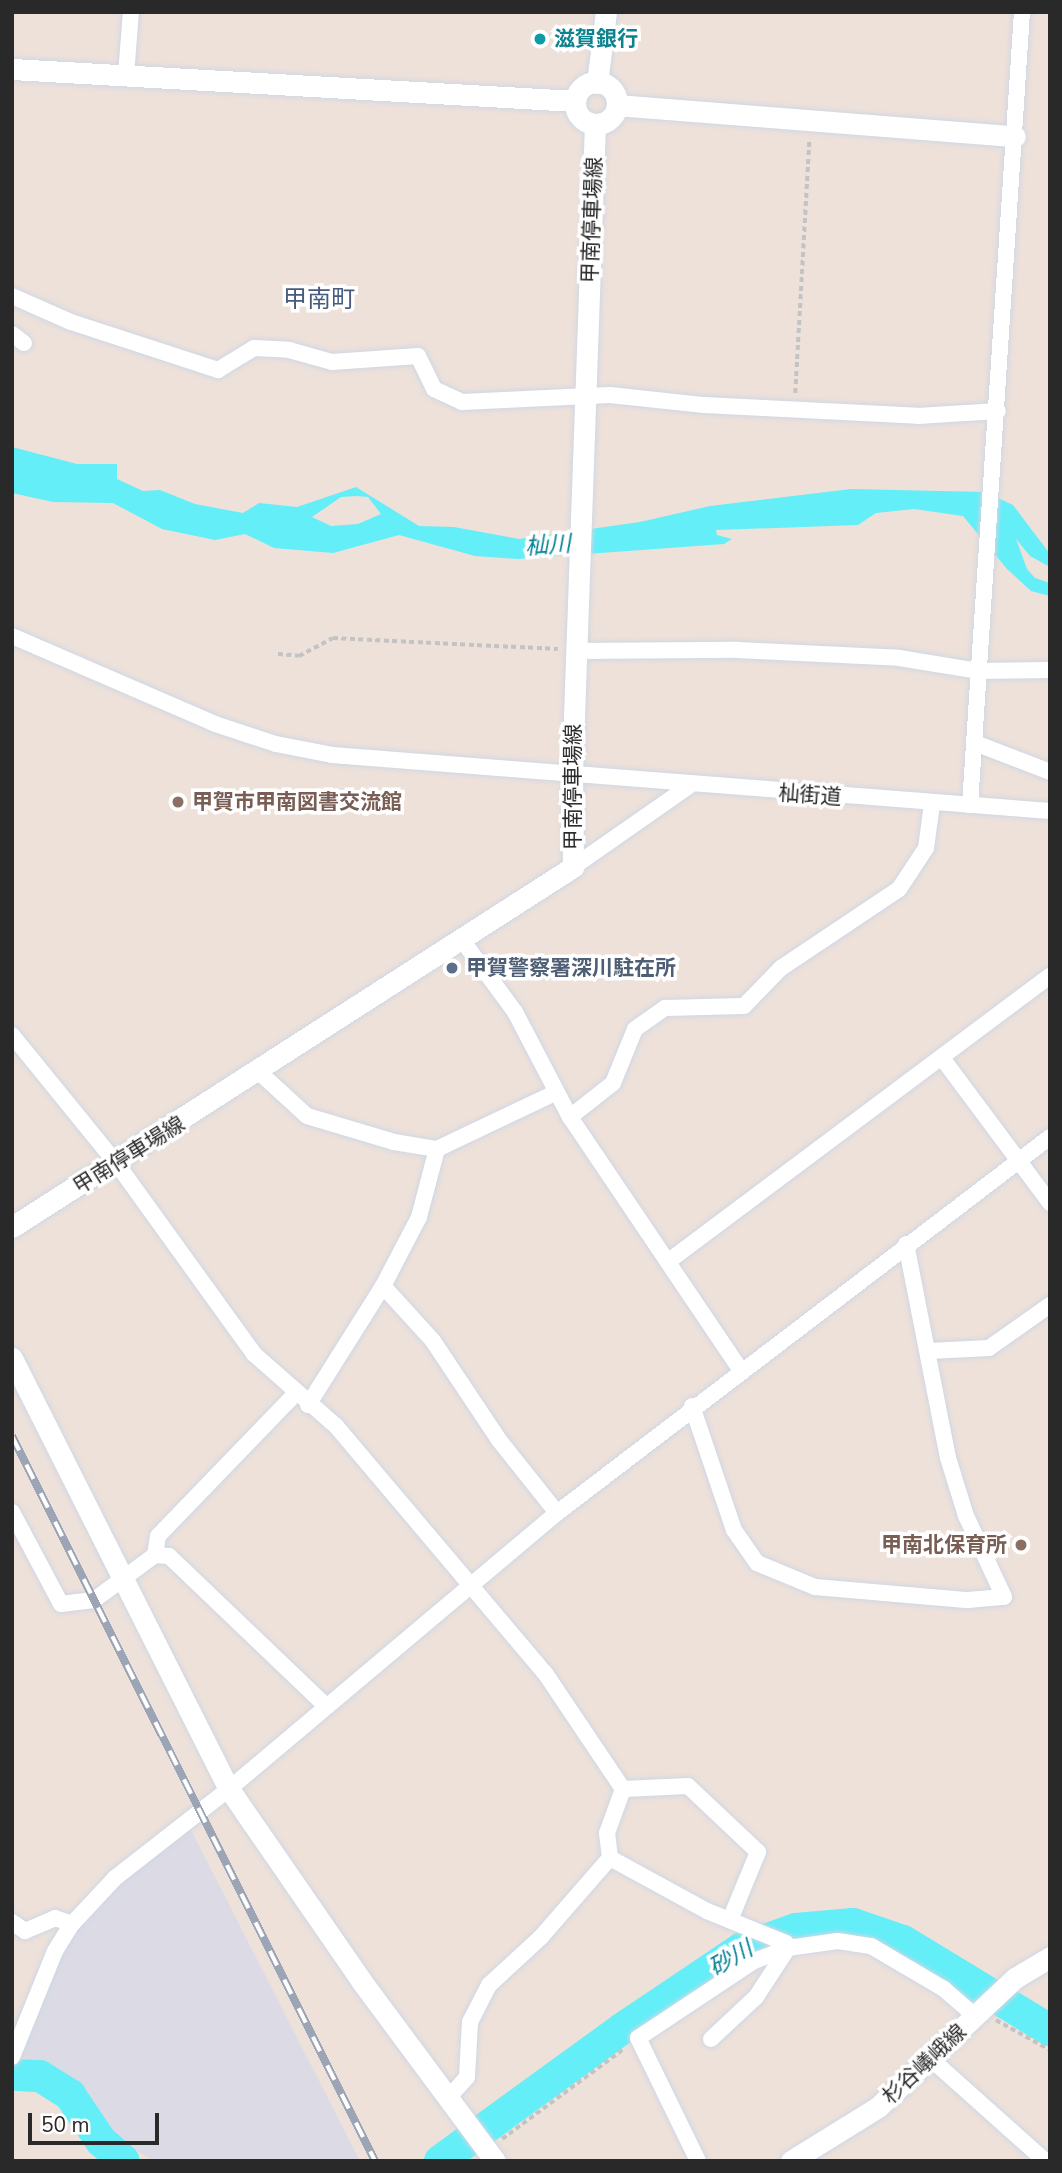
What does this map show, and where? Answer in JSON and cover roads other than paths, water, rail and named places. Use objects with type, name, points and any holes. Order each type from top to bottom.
[{"type":"main road","points":[[597,83],[606,12]]},
{"type":"main road","points":[[12,69],[575,101]]},
{"type":"main road","points":[[597,83],[613,91],[617,104],[612,116],[595,124],[580,117],[575,101],[581,88],[597,83]]},
{"type":"main road","points":[[617,104],[1015,136]]},
{"type":"main road","name":"甲南停車場線","points":[[12,1227],[117,1164],[573,867],[572,773],[595,124]]},
{"type":"main road","points":[[12,1358],[229,1789],[354,1972],[468,2119],[490,2152]]},
{"type":"main road","name":"杉谷嶬峨線","points":[[791,2161],[878,2107],[1002,1990],[1050,1957]]},
{"type":"street","points":[[126,75],[131,12]]},
{"type":"street","points":[[970,805],[997,435],[1022,12]]},
{"type":"street","points":[[12,296],[71,322],[218,370],[254,348],[289,350],[332,362],[418,356],[434,389],[463,402],[585,406],[610,395],[794,410],[918,415],[998,411]]},
{"type":"street","name":"杣街道","points":[[12,636],[215,724],[276,744],[358,758],[572,773],[689,786],[1050,811]]},
{"type":"street","points":[[576,643],[899,658],[978,668],[1050,670]]},
{"type":"street","points":[[975,743],[1050,772]]},
{"type":"street","points":[[573,867],[689,786]]},
{"type":"street","points":[[569,1117],[613,1083],[635,1029],[665,1008],[744,1006],[781,968],[900,889],[926,848],[932,804]]},
{"type":"street","points":[[462,940],[515,1012],[569,1117],[670,1260],[740,1369]]},
{"type":"street","points":[[670,1260],[1050,976]]},
{"type":"street","points":[[12,1035],[117,1164],[254,1354],[295,1394],[336,1426],[545,1673],[623,1789]]},
{"type":"street","points":[[942,1058],[1050,1203]]},
{"type":"street","points":[[259,1072],[307,1116],[437,1149],[555,1093]]},
{"type":"street","points":[[12,2057],[55,1951],[72,1924],[115,1878],[229,1789],[324,1704],[471,1586],[556,1513],[740,1369],[1050,1137]]},
{"type":"street","points":[[308,1405],[383,1286],[419,1217],[437,1149]]},
{"type":"street","points":[[692,1406],[734,1530],[757,1563],[815,1587],[968,1600],[1004,1597],[966,1516],[948,1458],[906,1244]]},
{"type":"street","points":[[383,1286],[433,1341],[499,1440],[556,1513]]},
{"type":"street","points":[[929,1351],[989,1348],[1050,1305]]},
{"type":"street","points":[[155,1555],[158,1536],[295,1394]]},
{"type":"street","points":[[12,1512],[61,1604],[94,1600],[155,1555],[169,1556],[324,1704]]},
{"type":"street","points":[[623,1789],[688,1786],[758,1852],[730,1920]]},
{"type":"street","points":[[450,2096],[467,2077],[470,2022],[489,1985],[541,1937],[610,1858],[607,1833],[623,1789]]},
{"type":"street","points":[[610,1858],[730,1920],[787,1945]]},
{"type":"street","points":[[12,1922],[25,1931],[55,1918],[72,1924]]},
{"type":"street","points":[[698,2161],[638,2038],[754,1961],[787,1945],[838,1941],[871,1946],[980,2011]]},
{"type":"street","points":[[711,2039],[756,1997],[787,1945]]},
{"type":"street","points":[[930,2058],[1045,2161]]},
{"type":"water","name":"杣川","points":[[12,447],[77,464],[117,464],[117,479],[143,491],[160,490],[195,504],[243,513],[259,503],[297,507],[356,487],[419,526],[454,527],[519,539],[640,522],[710,506],[851,489],[985,492],[1013,505],[1050,554],[1050,567],[1030,556],[1016,539],[1027,569],[1035,578],[1050,583],[1050,596],[1031,591],[1007,569],[963,516],[914,509],[876,513],[858,525],[716,530],[717,535],[732,539],[724,544],[518,559],[475,556],[399,535],[333,553],[274,548],[245,534],[215,540],[162,529],[113,503],[53,502],[12,493]],"holes":[[[341,497],[368,497],[381,514],[358,524],[331,526],[312,517]]]},
{"type":"waterway","name":"砂川","points":[[440,2161],[623,2028],[742,1948],[796,1929],[853,1924],[903,1941],[1050,2030]]},
{"type":"waterway","name":"砂川","points":[[18,2075],[40,2076],[70,2095],[101,2141],[124,2161]]},
{"type":"railway","points":[[12,1436],[375,2161]]},
{"type":"place","name":"滋賀銀行","points":[[540,39]]},
{"type":"place","name":"甲賀市甲南図書交流館","points":[[178,802]]},
{"type":"place","name":"甲賀警察署深川駐在所","points":[[452,968]]},
{"type":"place","name":"甲南北保育所","points":[[1021,1545]]},
{"type":"district","name":"甲南町","points":[[319,300]]}]
